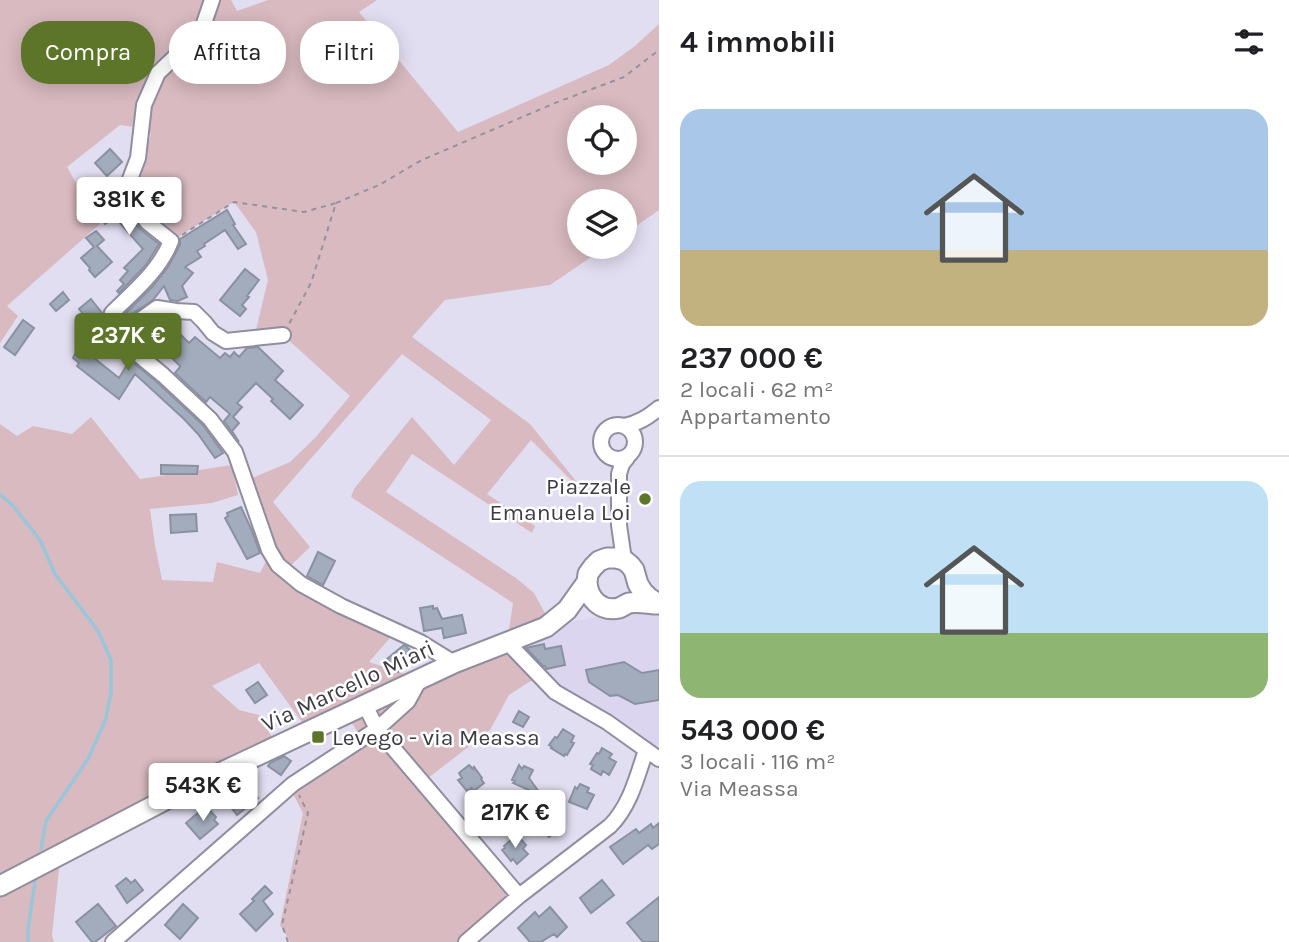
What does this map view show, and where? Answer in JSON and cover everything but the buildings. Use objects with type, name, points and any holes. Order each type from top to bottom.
[{"type":"main road","name":"Via Marcello Miari","points":[[0,886],[186,789],[454,663],[546,627],[580,603],[594,601],[607,608],[622,607],[628,603],[659,604],[649,598],[638,584],[634,570],[615,559],[599,561],[593,567],[587,582],[567,610]]},
{"type":"main road","points":[[587,582],[587,589],[594,601]]},
{"type":"street","points":[[212,0],[201,32],[158,74],[144,105],[138,158],[127,187],[131,200],[147,222],[171,242],[166,254],[112,313],[128,346],[210,419],[235,452],[269,550],[278,565],[292,578],[341,606],[420,642],[454,663]]},
{"type":"street","points":[[123,332],[157,308],[194,312],[212,333],[226,341],[283,335]]},
{"type":"street","points":[[625,426],[633,433],[636,444],[626,458],[611,458],[601,448],[602,436],[608,428],[614,425],[636,424],[659,408]]},
{"type":"street","points":[[611,458],[620,474]]},
{"type":"street","points":[[615,559],[620,525],[620,468],[626,458]]},
{"type":"street","points":[[508,643],[555,692],[653,751],[659,759]]},
{"type":"street","points":[[113,942],[293,784],[377,729],[408,701],[420,679]]},
{"type":"street","points":[[365,705],[377,729],[519,896]]},
{"type":"street","points":[[466,942],[619,817],[653,751]]},
{"type":"path","points":[[171,242],[234,202],[304,212],[335,203],[379,185],[422,160],[555,103],[624,77],[659,50]]},
{"type":"path","points":[[283,335],[311,283],[335,203]]},
{"type":"path","points":[[288,942],[282,925],[308,813],[293,784]]},
{"type":"shaded area","points":[[0,0],[231,0],[237,11],[268,0],[377,0],[359,12],[366,21],[300,21],[300,84],[399,84],[399,60],[458,132],[609,65],[659,24],[659,210],[637,226],[637,189],[567,189],[567,259],[588,259],[550,285],[445,300],[412,337],[530,424],[592,501],[531,440],[487,494],[535,526],[532,533],[412,454],[386,492],[516,578],[534,593],[552,626],[509,642],[540,675],[509,695],[490,730],[423,782],[519,896],[466,942],[290,942],[280,925],[303,813],[291,790],[362,739],[347,715],[310,733],[259,663],[212,686],[239,710],[259,715],[279,749],[60,860],[52,935],[54,942],[0,942],[0,424],[17,436],[33,426],[72,434],[91,417],[140,479],[232,465],[238,495],[212,503],[150,509],[162,580],[213,582],[217,562],[260,573],[272,549],[252,478],[290,462],[315,438],[350,396],[283,335],[254,338],[268,280],[256,232],[234,202],[175,239],[135,189],[151,134],[134,127],[120,125],[67,167],[100,224],[7,306],[18,316],[0,343]],"holes":[[[402,354],[491,420],[454,465],[412,417],[354,489],[351,497],[513,603],[507,643],[420,679],[369,662],[396,631],[285,571],[310,547],[273,502]]]},
{"type":"shaded area","points":[[659,604],[659,746],[647,749],[557,692],[508,643],[552,626]]},
{"type":"waterway","points":[[0,494],[40,540],[55,574],[98,631],[111,660],[111,693],[105,721],[88,759],[46,821],[41,849]]},
{"type":"waterway","points":[[28,942],[36,875]]},
{"type":"place","name":"Piazzale Emanuela Loi","points":[[645,499]]},
{"type":"place","name":"Levego - via Meassa","points":[[318,737]]}]
